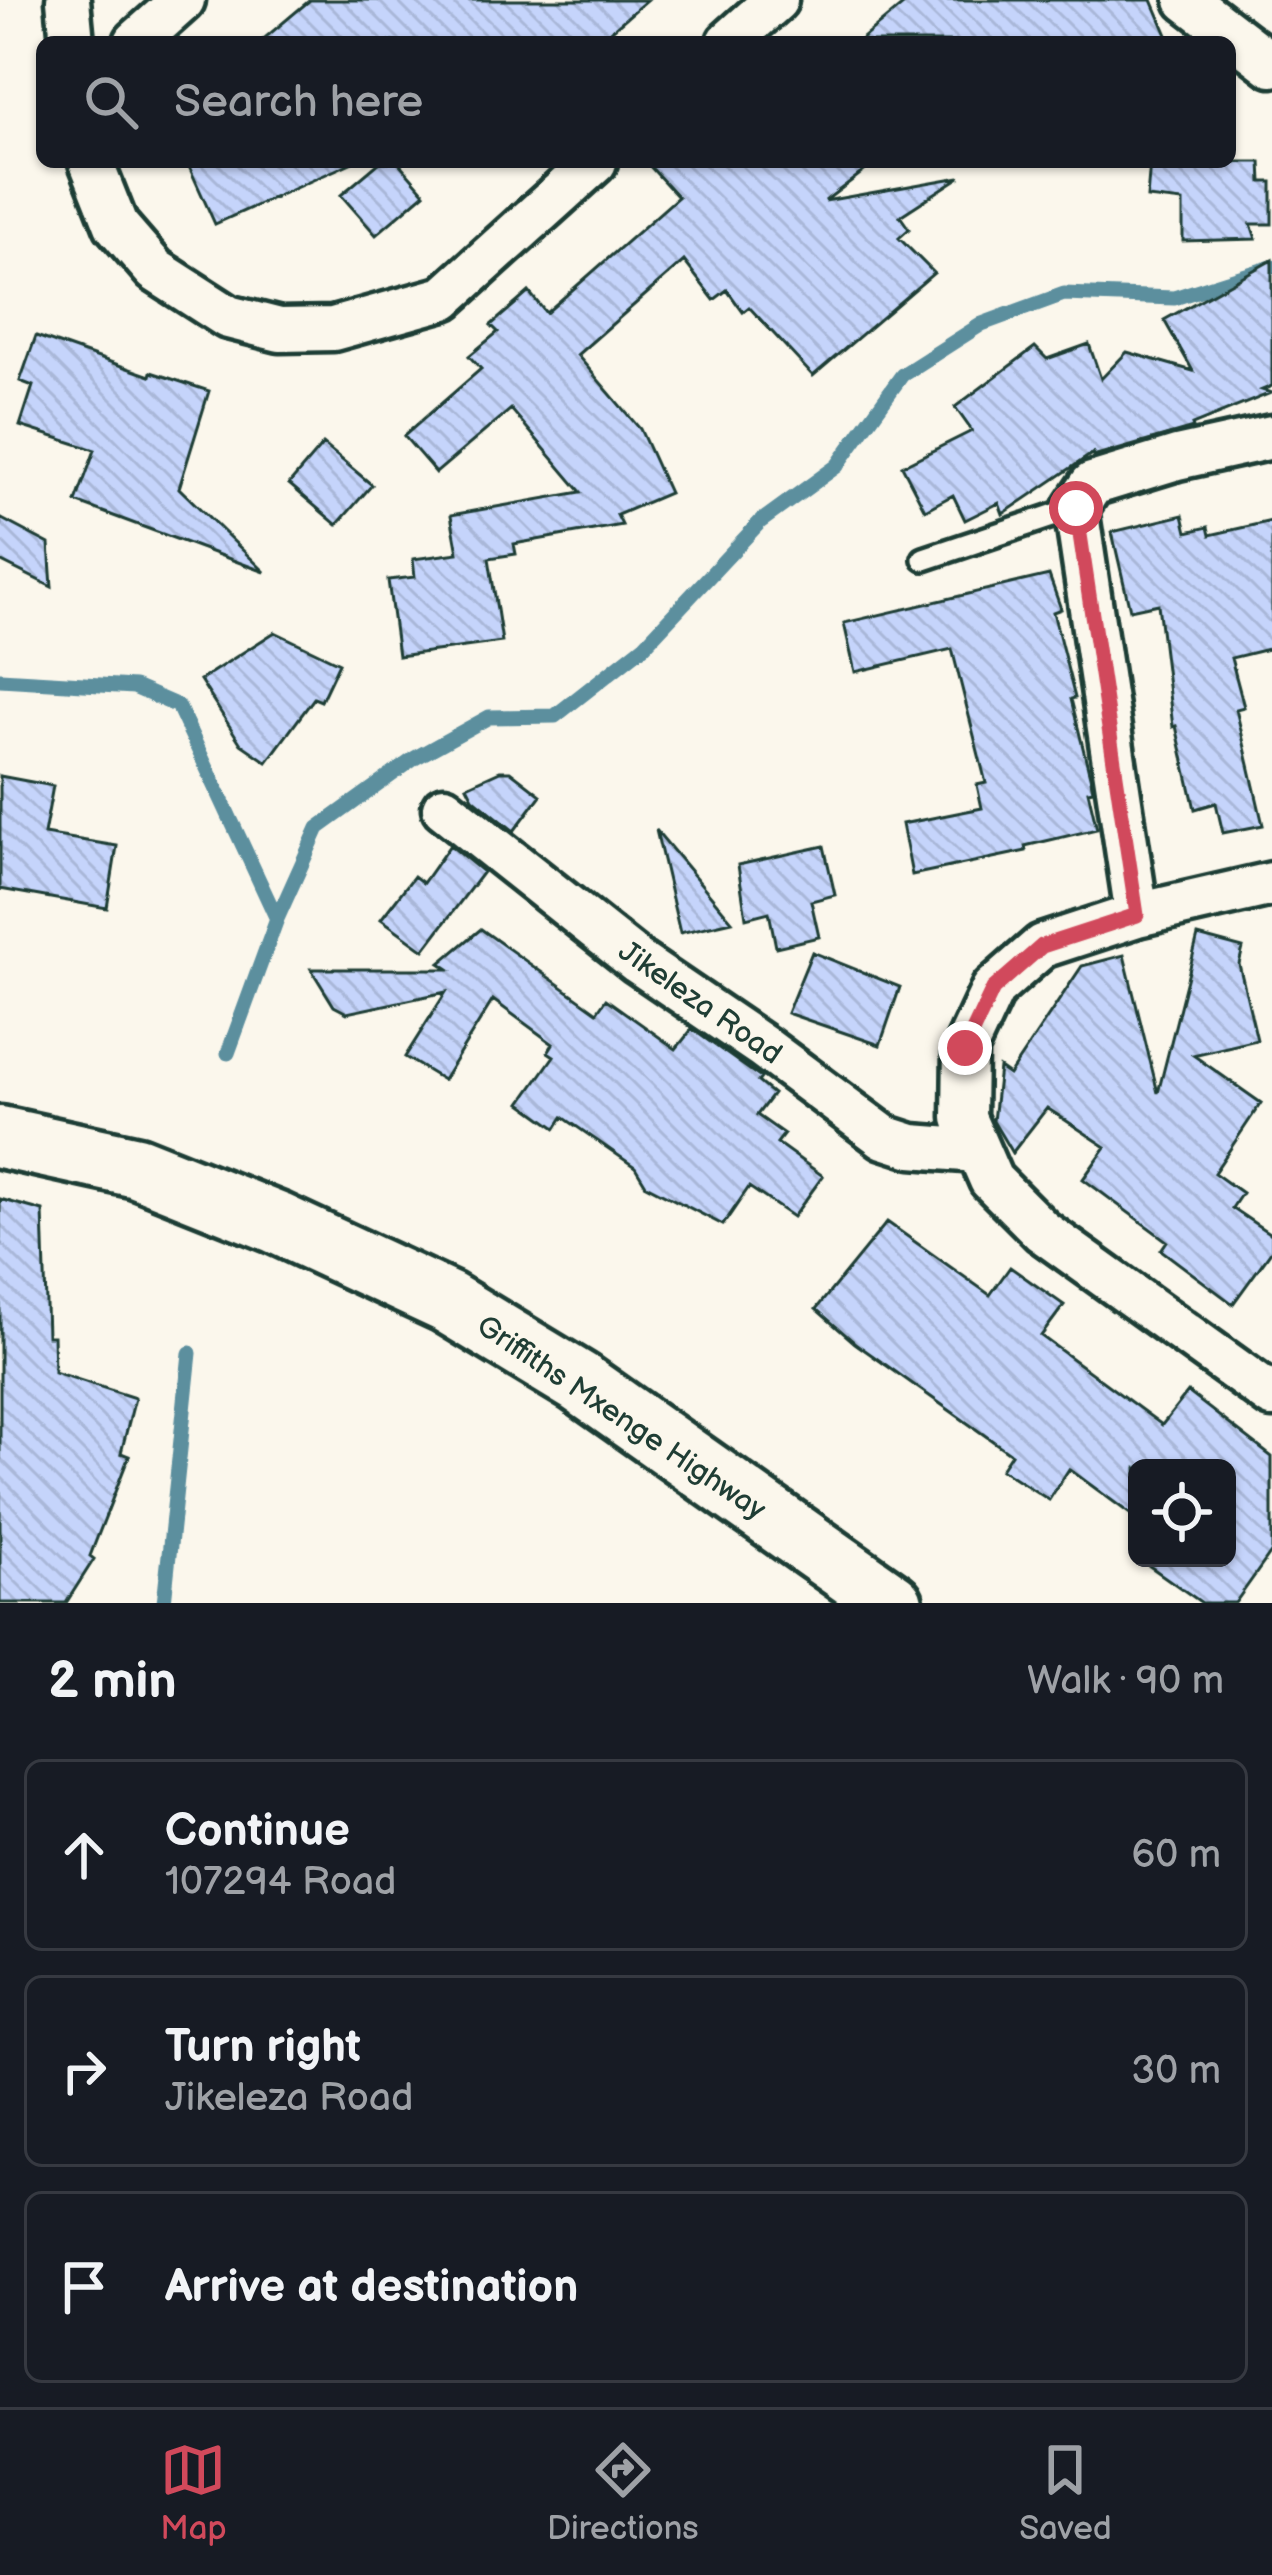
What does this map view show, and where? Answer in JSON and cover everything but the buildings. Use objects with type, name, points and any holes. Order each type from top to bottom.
[{"type":"street","points":[[68,0],[71,36]]},
{"type":"street","points":[[143,36],[184,0]]},
{"type":"street","points":[[736,36],[776,0]]},
{"type":"street","points":[[1186,0],[1234,36]]},
{"type":"street","points":[[1236,38],[1272,65]]},
{"type":"street","points":[[93,168],[116,225],[154,270],[228,317],[280,330],[333,328],[444,298],[588,168]]},
{"type":"street","points":[[1137,915],[1076,508],[1092,484],[1272,436]]},
{"type":"street","name":"Jikeleza Road","points":[[444,808],[638,962],[764,1047],[884,1137],[912,1145],[978,1151]]},
{"type":"street","points":[[1272,884],[1137,915],[1042,946],[993,989],[965,1048],[964,1118],[991,1180],[1042,1231],[1272,1396]]},
{"type":"street","name":"Griffiths Mxenge Highway","points":[[0,1137],[136,1167],[277,1222],[446,1302],[579,1382],[892,1603]]},
{"type":"lane","points":[[924,559],[1076,508]]},
{"type":"waterway","points":[[228,1053],[277,919],[318,828],[415,758],[489,717],[555,716],[644,646],[760,522],[837,466],[902,375],[982,324],[1064,294],[1174,298],[1272,267]]},
{"type":"waterway","points":[[0,679],[134,687],[178,706],[277,919]]},
{"type":"waterway","points":[[164,1603],[190,1353]]},
{"type":"route","points":[[965,1048],[993,989],[1042,946],[1137,915],[1076,508]]}]
